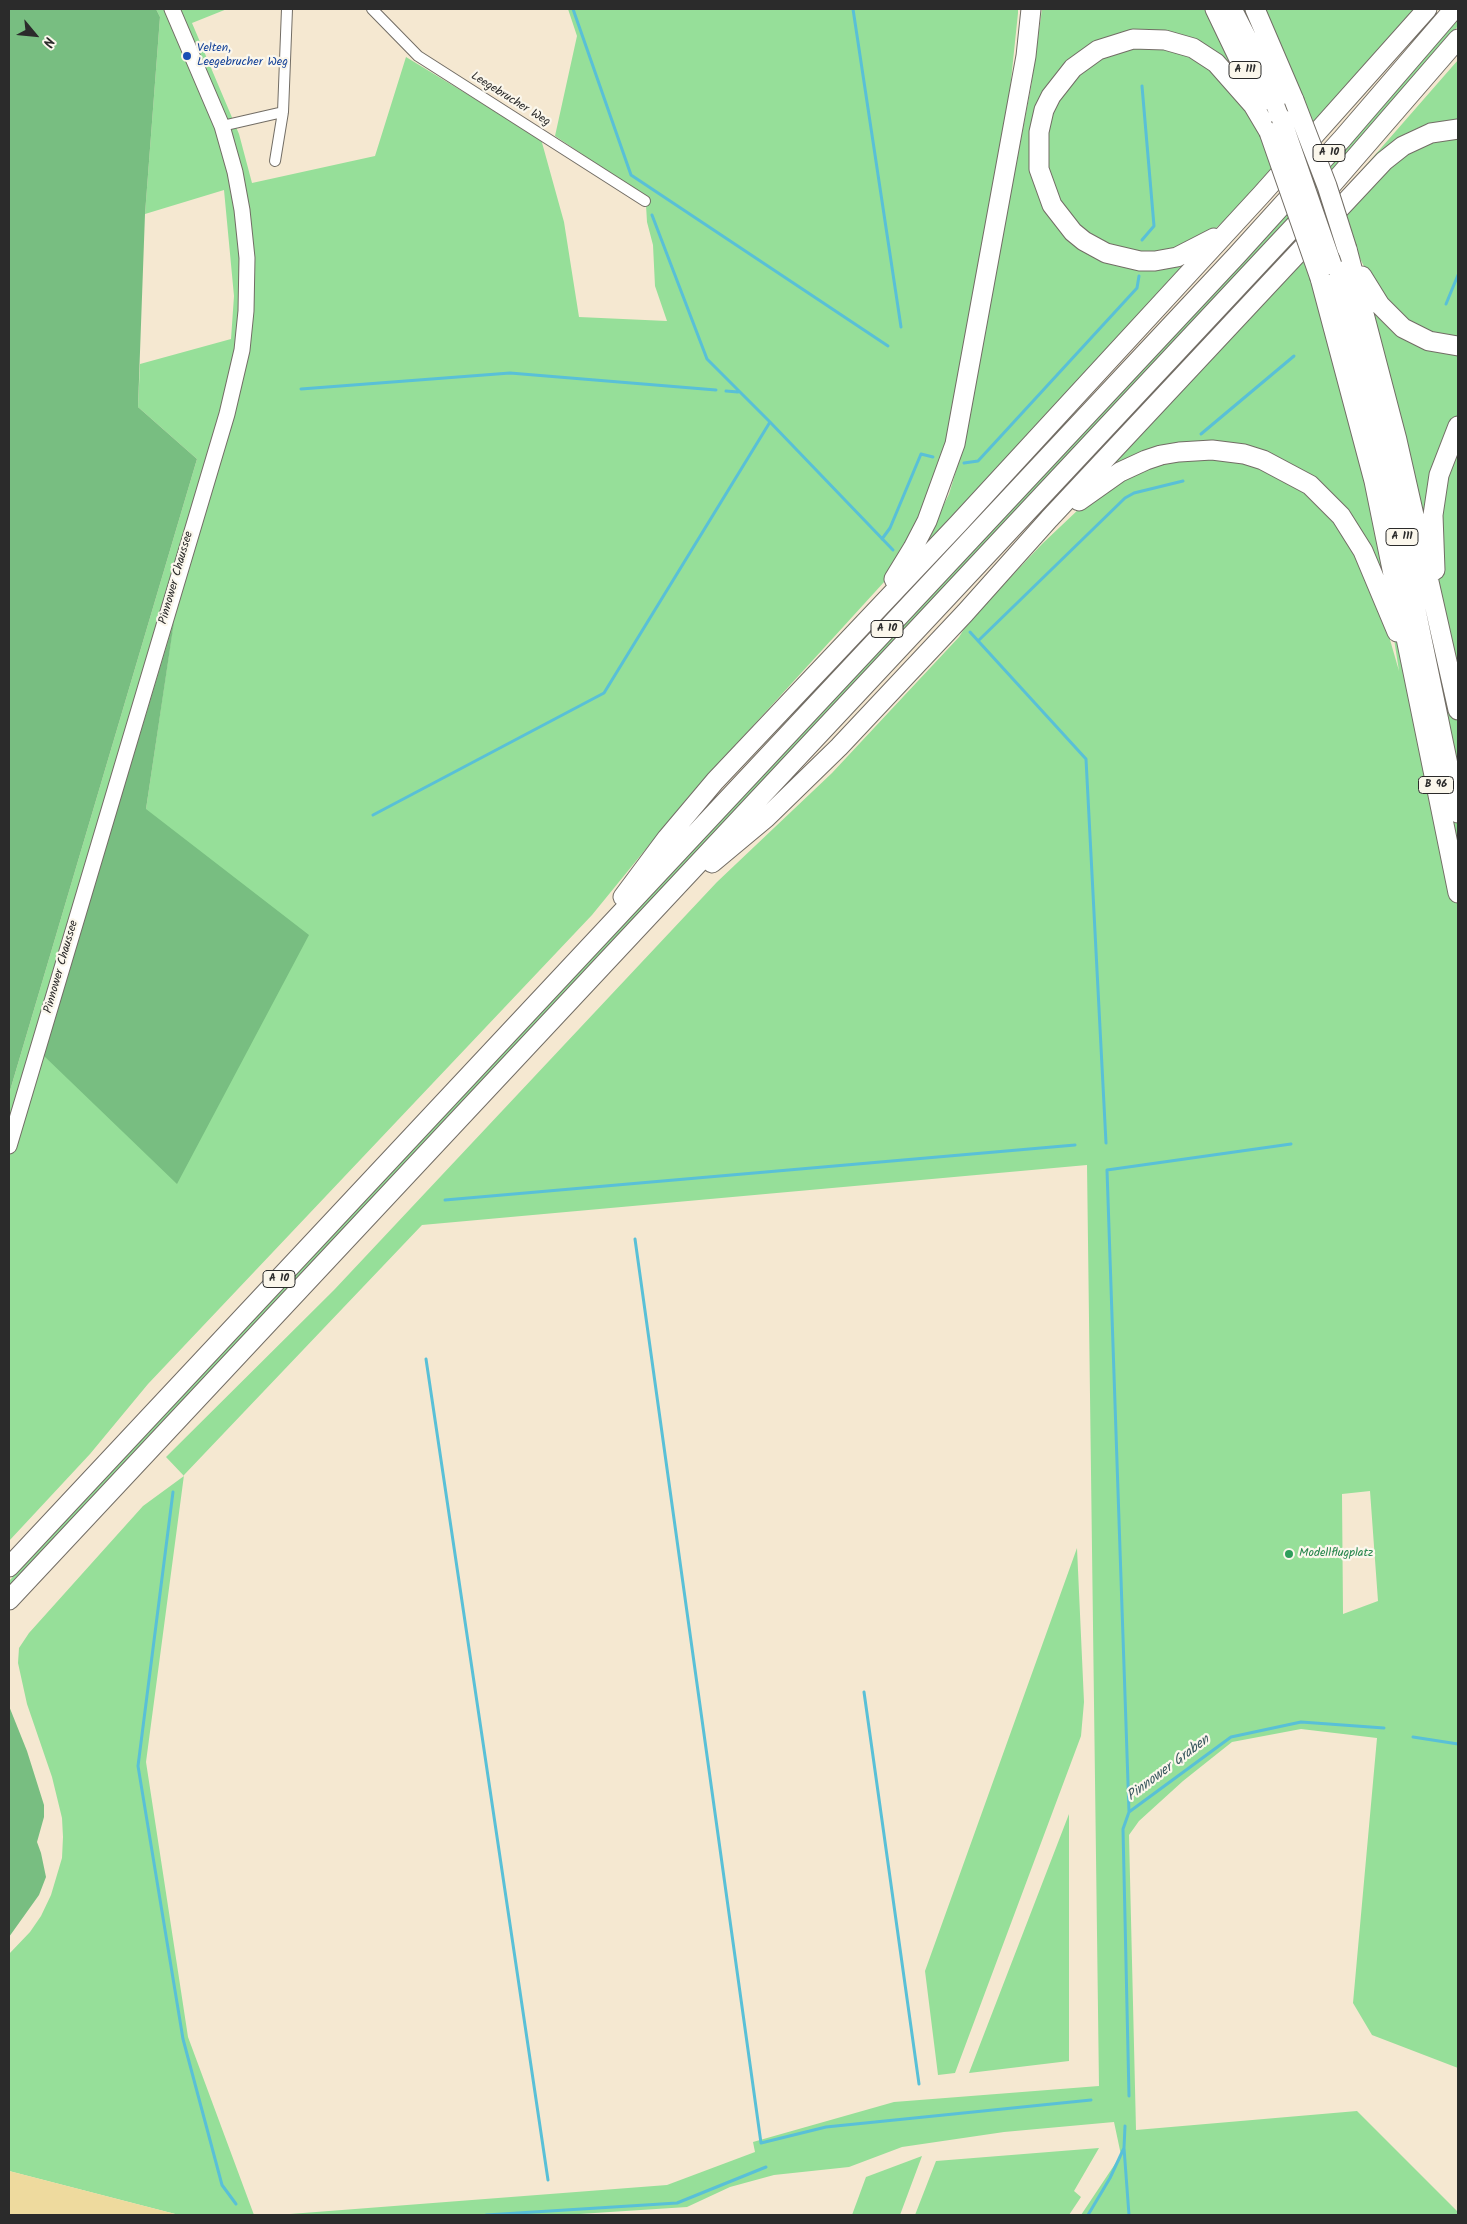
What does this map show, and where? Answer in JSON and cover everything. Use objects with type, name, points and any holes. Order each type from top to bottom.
[{"type":"highway","points":[[810,680],[876,604],[905,562],[927,521],[952,454],[1025,65],[1031,9]]},
{"type":"highway","name":"A 111","points":[[1215,9],[1259,102],[1275,125]]},
{"type":"highway","name":"A 111","points":[[1232,9],[1257,58],[1275,125],[1365,377],[1384,456],[1458,813]]},
{"type":"highway","points":[[1375,66],[1421,9]]},
{"type":"highway","points":[[574,965],[651,858],[689,811],[958,524],[1242,215],[1427,9]]},
{"type":"highway","name":"A 10","points":[[9,1567],[1272,217],[1454,9]]},
{"type":"highway","points":[[1256,14],[1294,100],[1327,186],[1347,249],[1395,432],[1458,710]]},
{"type":"highway","points":[[1242,215],[1200,246],[1172,258],[1140,261],[1116,256],[1096,248],[1073,232],[1063,222],[1046,194],[1039,169],[1038,156],[1038,132],[1044,110],[1061,81],[1085,58],[1116,43],[1133,39],[1152,39],[1179,43],[1193,48],[1216,63],[1253,105],[1275,125]]},
{"type":"highway","name":"A 10","points":[[9,1600],[1316,203],[1458,39]]},
{"type":"highway","points":[[660,904],[756,827],[837,750],[986,590],[1049,519],[1384,161],[1403,146],[1431,133],[1458,129]]},
{"type":"highway","points":[[1347,249],[1380,305],[1396,322],[1429,341],[1458,346]]},
{"type":"highway","name":"A 111","points":[[1326,271],[1414,676]]},
{"type":"highway","points":[[1440,633],[1434,549],[1434,516],[1439,475],[1458,426]]},
{"type":"highway","points":[[986,590],[1084,498],[1109,479],[1132,466],[1161,455],[1196,450],[1244,454],[1263,460],[1294,475],[1320,493],[1341,516],[1356,538],[1370,565],[1414,676]]},
{"type":"highway","name":"B 96","points":[[1414,676],[1458,894]]},
{"type":"main road","name":"Pinnower Chaussee","points":[[9,1146],[227,414],[239,368],[246,311],[247,258],[238,189],[222,126],[172,9]]},
{"type":"street","points":[[275,162],[283,112],[287,9]]},
{"type":"street","name":"Leegebrucher Weg","points":[[372,9],[418,56],[645,201]]},
{"type":"street","points":[[222,126],[283,112]]},
{"type":"green space","points":[[9,9],[156,9],[160,17],[145,214],[138,407],[197,459],[9,1094]]},
{"type":"green space","points":[[156,9],[227,9],[192,23],[239,134],[252,183],[375,156],[406,57],[541,139],[564,222],[579,317],[667,321],[655,286],[653,245],[647,222],[646,205],[628,185],[555,136],[577,36],[568,9],[1018,9],[1010,90],[943,459],[927,505],[895,570],[689,796],[592,915],[148,1384],[90,1454],[9,1541],[9,1094],[197,459],[138,407],[140,364],[231,339],[234,296],[224,190],[145,214],[160,17]],"holes":[[[173,627],[146,809],[43,1055]]]},
{"type":"green space","points":[[1042,9],[1416,9],[1313,127],[1305,105],[1267,155],[1274,173],[1247,201],[1209,234],[1188,246],[1172,252],[1136,254],[1104,245],[1089,236],[1065,213],[1054,198],[1047,181],[1044,161],[1044,140],[1048,121],[1058,97],[1081,69],[1112,52],[1131,46],[1162,46],[1188,53],[1208,64],[1219,73],[1240,99],[1234,71],[1211,51],[1185,38],[1161,32],[1141,31],[1118,35],[1093,45],[1074,58],[1059,74],[1047,91],[1038,109],[1033,127],[1031,148],[1033,170],[1038,188],[1046,208],[1059,227],[1088,251],[1125,266],[1160,266],[1174,263],[1207,250],[918,558],[949,494],[960,458],[1031,87]]},
{"type":"green space","points":[[1458,16],[1458,26],[1335,169],[9,1589],[9,1581],[1272,228]]},
{"type":"green space","points":[[1458,60],[1458,2068],[1372,2035],[1353,2003],[1377,1738],[1301,1729],[1232,1742],[1183,1781],[1139,1821],[1129,1835],[1136,2130],[1357,2111],[1458,2212],[1458,2215],[1081,2215],[1121,2155],[1114,2122],[1004,2132],[902,2147],[849,2167],[774,2175],[730,2187],[687,2207],[564,2215],[277,2215],[667,2185],[755,2152],[753,2142],[894,2102],[1099,2086],[1087,1165],[422,1225],[184,1475],[166,1457],[334,1290],[717,882],[832,773],[959,637],[969,621],[1042,544],[1080,508],[1116,481],[1153,464],[1197,456],[1242,460],[1288,478],[1313,496],[1332,515],[1347,536],[1380,605],[1399,671],[1387,594],[1363,538],[1330,495],[1291,467],[1267,456],[1230,446],[1205,444],[1183,446],[1160,450],[1131,461],[1087,486],[1303,255],[1312,286],[1353,243],[1340,203],[814,766],[805,774],[803,773],[1291,251]],"holes":[[[1355,248],[1377,293],[1386,304],[1378,297],[1360,264],[1370,301],[1381,316],[1369,302]],[[1370,1491],[1378,1601],[1343,1614],[1342,1494]]]},
{"type":"green space","points":[[174,622],[146,809],[309,935],[177,1184],[43,1055]]},
{"type":"green space","points":[[184,1476],[146,1762],[188,2037],[254,2215],[179,2215],[9,2171],[9,1954],[30,1932],[41,1916],[51,1895],[62,1858],[63,1837],[62,1818],[52,1777],[27,1704],[18,1663],[19,1648],[29,1633],[143,1506]]},
{"type":"green space","points":[[1077,1548],[1084,1702],[1081,1736],[955,2073],[938,2075],[925,1971]]},
{"type":"green space","points":[[9,1706],[27,1751],[44,1805],[44,1817],[37,1842],[46,1877],[39,1895],[9,1937]]},
{"type":"green space","points":[[1069,1814],[1069,2061],[969,2073]]},
{"type":"green space","points":[[1099,2148],[1074,2191],[1081,2197],[1069,2215],[915,2215],[936,2161]]},
{"type":"green space","points":[[922,2156],[900,2215],[852,2215],[866,2177]]},
{"type":"sand","points":[[9,2171],[179,2215],[9,2215]]},
{"type":"waterway","points":[[573,9],[631,175],[888,346]]},
{"type":"waterway","points":[[853,9],[901,327]]},
{"type":"waterway","points":[[1142,86],[1154,226],[1142,240]]},
{"type":"waterway","points":[[652,215],[707,359],[893,550]]},
{"type":"waterway","points":[[1446,304],[1458,275]]},
{"type":"waterway","points":[[964,463],[978,461],[1137,288],[1139,276]]},
{"type":"waterway","points":[[1201,434],[1294,356]]},
{"type":"waterway","points":[[301,389],[510,373],[716,390]]},
{"type":"waterway","points":[[726,391],[738,392]]},
{"type":"waterway","points":[[373,815],[604,693],[770,422]]},
{"type":"waterway","points":[[882,539],[890,528],[921,454],[933,457]]},
{"type":"waterway","points":[[978,641],[1125,498],[1134,493],[1183,481]]},
{"type":"waterway","points":[[970,632],[1086,759],[1106,1143]]},
{"type":"waterway","points":[[1129,1812],[1107,1170],[1291,1144]]},
{"type":"waterway","points":[[445,1200],[1075,1145]]},
{"type":"waterway","points":[[635,1239],[761,2143],[826,2127],[1091,2100]]},
{"type":"waterway","points":[[426,1359],[548,2180]]},
{"type":"waterway","points":[[173,1492],[138,1766],[183,2039],[222,2185],[236,2204]]},
{"type":"waterway","points":[[864,1692],[919,2084]]},
{"type":"waterway","name":"Pinnower Graben","points":[[1129,2096],[1123,1829],[1129,1812],[1231,1737],[1301,1722],[1384,1728]]},
{"type":"waterway","name":"Pinnower Graben","points":[[1413,1737],[1458,1744]]},
{"type":"waterway","name":"Pinnower Graben","points":[[1088,2215],[1110,2178],[1124,2148],[1125,2126]]},
{"type":"waterway","points":[[1124,2148],[1129,2215]]},
{"type":"waterway","points":[[486,2215],[677,2203],[766,2167]]},
{"type":"place","name":"Velten, Leegebrucher Weg","points":[[187,56]]},
{"type":"place","name":"Modellflugplatz","points":[[1289,1554]]}]
